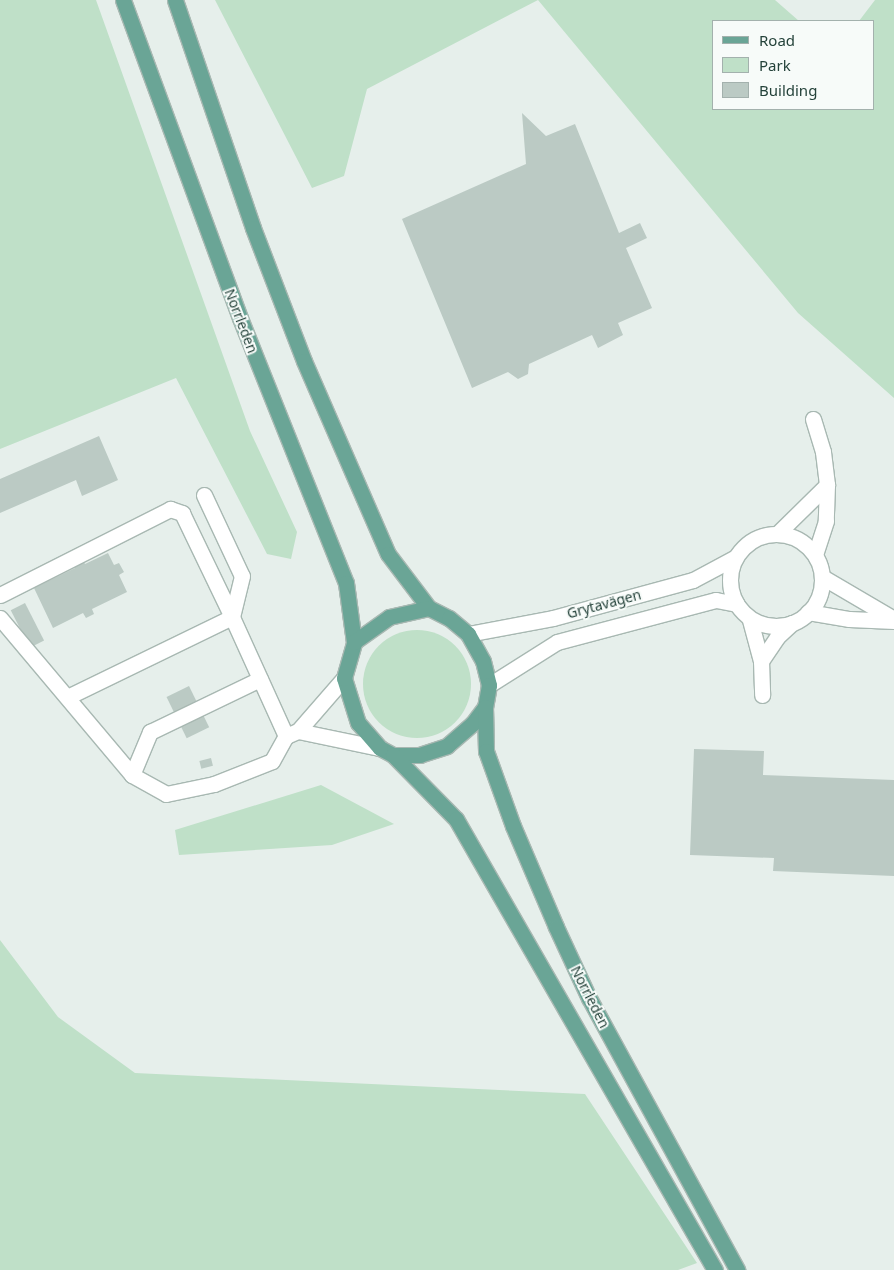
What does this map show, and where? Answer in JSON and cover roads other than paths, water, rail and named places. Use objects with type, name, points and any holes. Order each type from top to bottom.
[{"type":"main road","name":"Norrleden","points":[[123,0],[240,318],[346,583],[354,642]]},
{"type":"main road","points":[[175,0],[250,219],[304,361],[388,554],[429,608],[449,618],[468,634],[483,661],[489,685],[485,707],[472,724],[447,746],[420,756],[387,751],[358,722],[344,678],[354,642],[389,617],[429,608]]},
{"type":"main road","name":"Norrleden","points":[[485,707],[486,751],[513,826],[556,926],[589,998],[737,1270]]},
{"type":"main road","name":"Norrleden","points":[[387,751],[456,819],[716,1270]]},
{"type":"street","points":[[812,419],[823,452],[827,485],[826,521],[815,554]]},
{"type":"street","points":[[778,533],[827,485]]},
{"type":"street","points":[[204,495],[242,576],[232,617]]},
{"type":"street","points":[[0,595],[170,509],[182,513],[260,679],[292,734],[387,751]]},
{"type":"street","points":[[761,661],[777,637],[808,612],[820,596],[824,578],[815,554],[805,542],[778,533],[756,538],[734,558],[731,582],[737,604],[750,620],[761,661],[762,695]]},
{"type":"street","name":"Grytavägen","points":[[468,634],[553,618],[693,580],[734,558]]},
{"type":"street","points":[[824,578],[894,620]]},
{"type":"street","name":"Grytavägen","points":[[489,685],[557,642],[716,600],[737,604]]},
{"type":"street","points":[[808,612],[849,619],[894,620]]},
{"type":"street","points":[[67,697],[232,617]]},
{"type":"street","points":[[0,618],[132,775],[166,794],[214,784],[272,761],[292,734],[344,678]]},
{"type":"street","points":[[750,620],[766,625],[792,623]]},
{"type":"street","points":[[132,775],[150,732],[260,679]]}]
